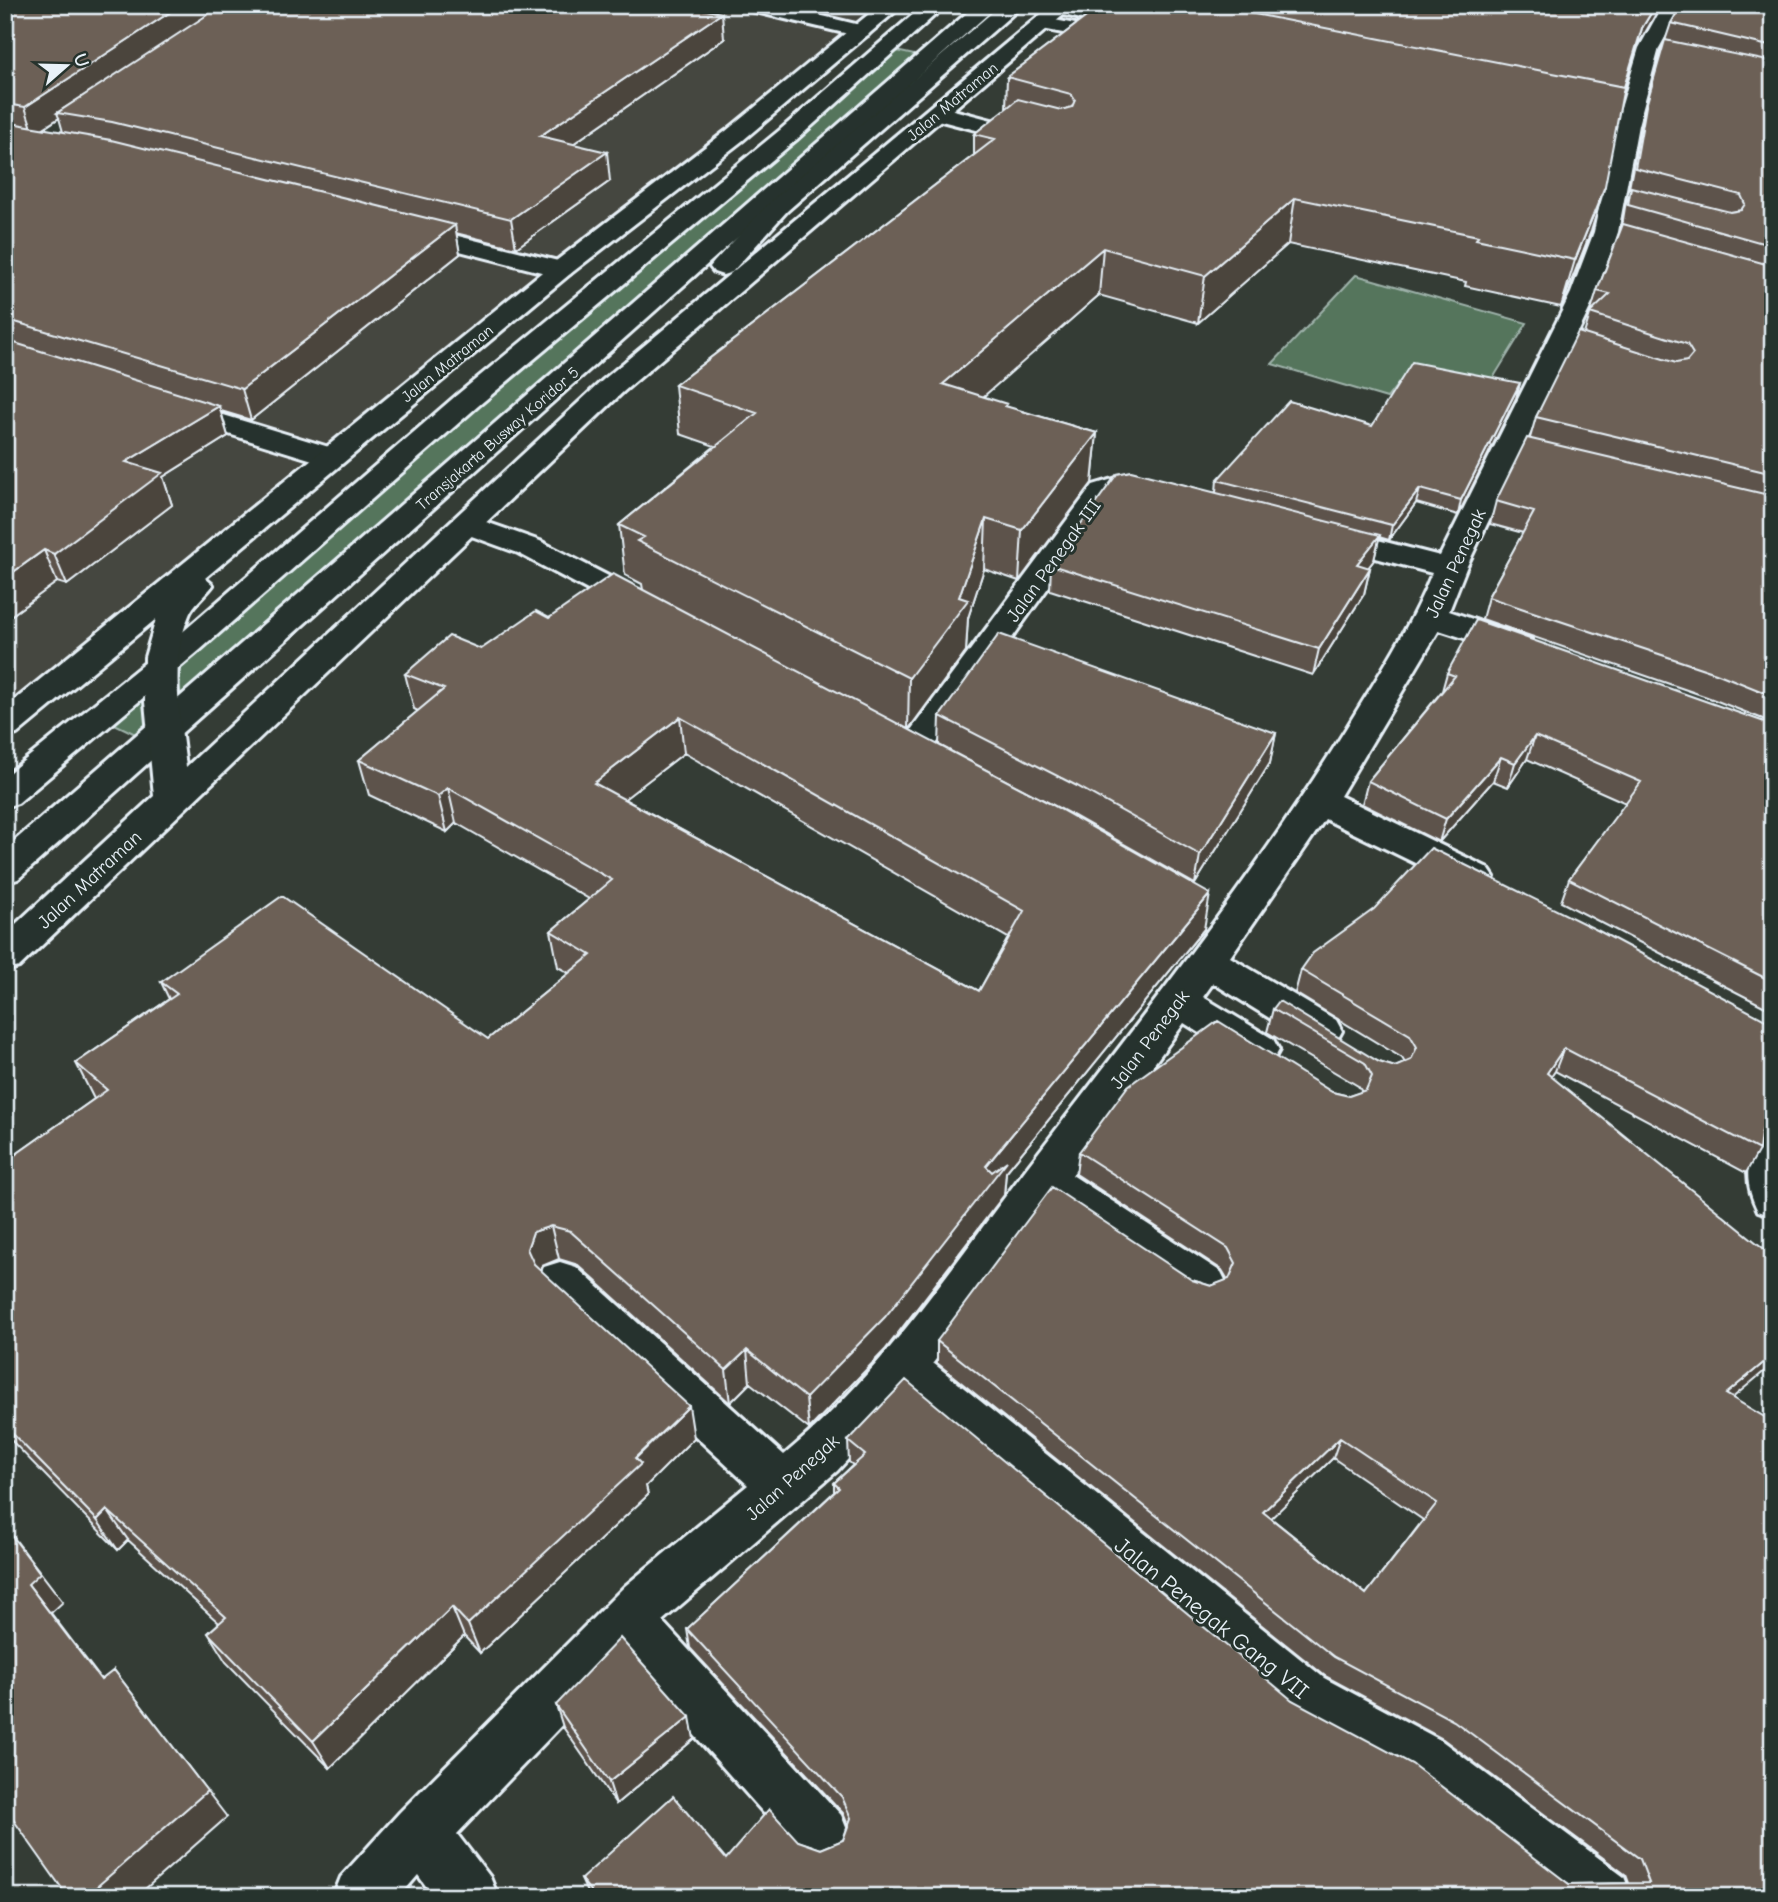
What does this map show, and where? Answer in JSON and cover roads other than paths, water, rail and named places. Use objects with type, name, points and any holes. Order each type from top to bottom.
[{"type":"main road","points":[[686,5],[701,5]]},
{"type":"main road","points":[[750,5],[776,8],[861,31]]},
{"type":"main road","name":"Jalan Matraman","points":[[5,726],[561,269],[734,136],[893,5]]},
{"type":"main road","name":"Jalan Matraman","points":[[172,800],[161,657],[174,610],[205,576],[901,5]]},
{"type":"main road","points":[[5,795],[161,666],[468,400],[788,135],[936,5]]},
{"type":"main road","name":"Transjakarta Busway Koridor 5","points":[[5,870],[988,5]]},
{"type":"main road","name":"Jalan Matraman","points":[[613,386],[779,206],[1013,5]]},
{"type":"main road","name":"Jalan Penegak","points":[[361,1897],[643,1604],[820,1455],[903,1367],[1179,1001],[1207,961],[1221,919],[1319,801],[1431,616],[1450,568],[1523,449],[1574,343],[1584,293],[1617,222],[1620,123],[1657,57],[1673,5]]},
{"type":"main road","points":[[1057,13],[1089,32]]},
{"type":"main road","points":[[1057,13],[1167,32]]},
{"type":"main road","name":"Jalan Matraman","points":[[5,957],[613,386],[1057,13]]},
{"type":"main road","points":[[938,113],[1059,145]]},
{"type":"main road","points":[[1617,222],[1638,201]]},
{"type":"main road","points":[[382,224],[561,269]]},
{"type":"main road","points":[[149,400],[332,457]]},
{"type":"main road","name":"Jalan Penegak III","points":[[914,750],[1103,491],[1128,484],[1182,498]]},
{"type":"main road","points":[[466,524],[529,547],[673,623]]},
{"type":"main road","points":[[1303,529],[1450,568]]},
{"type":"main road","points":[[1431,616],[1549,657]]},
{"type":"main road","points":[[1319,801],[1505,892]]},
{"type":"main road","points":[[1207,961],[1352,1049]]},
{"type":"main road","points":[[1179,1001],[1296,1072]]},
{"type":"main road","points":[[1773,1150],[1768,1167],[1769,1191],[1773,1198]]},
{"type":"main road","points":[[1043,1179],[1205,1286]]},
{"type":"main road","points":[[560,1281],[784,1487]]},
{"type":"main road","name":"Jalan Penegak Gang VII","points":[[903,1367],[1305,1697],[1423,1760],[1604,1897]]},
{"type":"main road","points":[[626,1621],[821,1835]]},
{"type":"main road","points":[[421,1832],[470,1897]]}]
